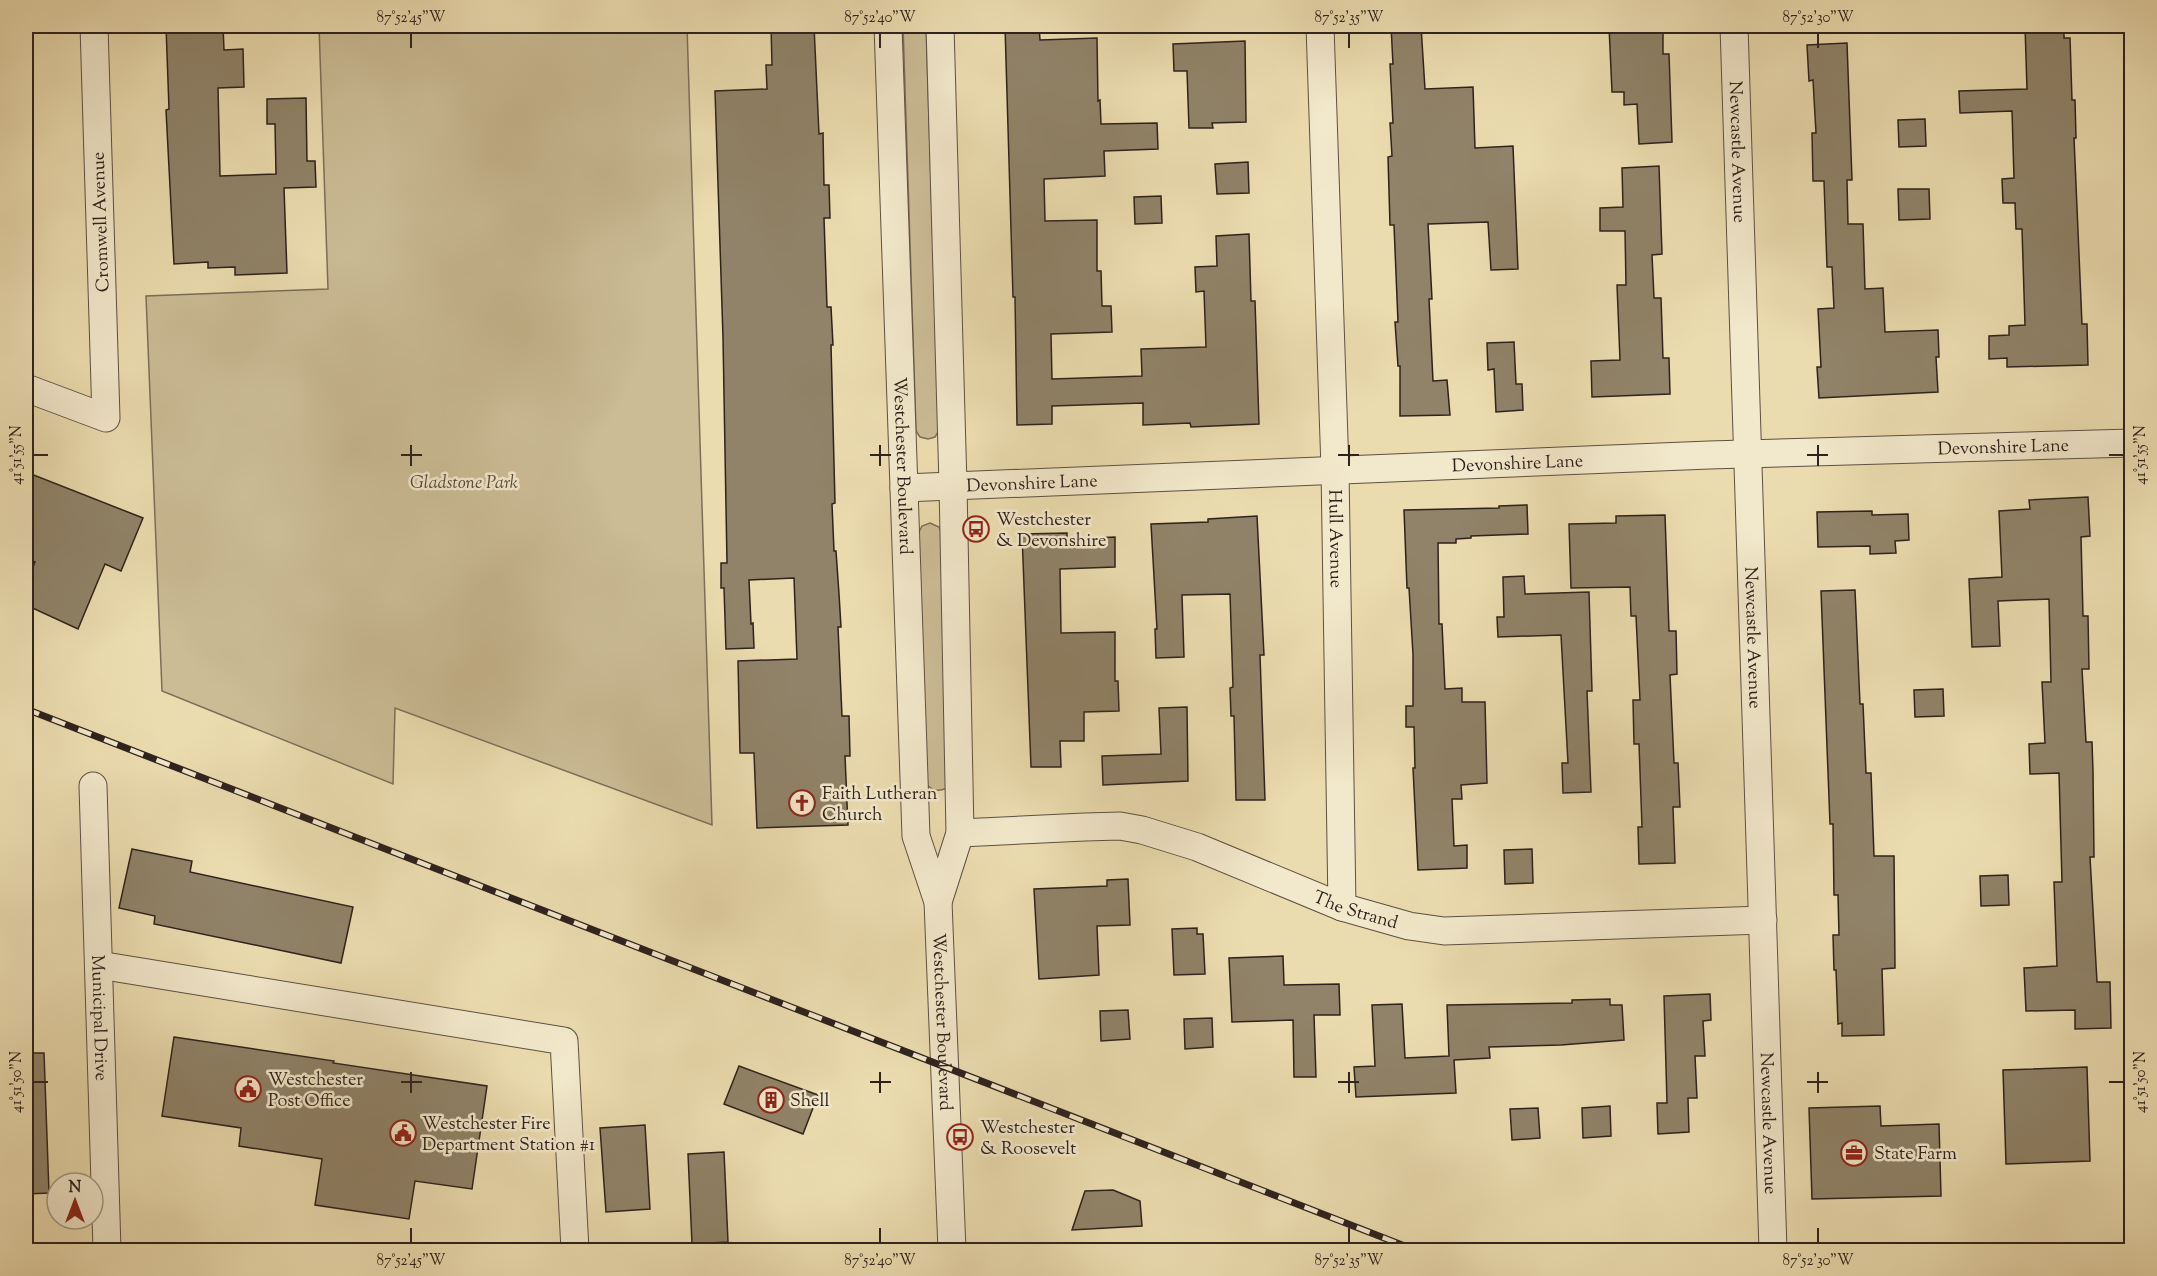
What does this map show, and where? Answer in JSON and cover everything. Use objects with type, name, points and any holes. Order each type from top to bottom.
[{"type":"street","name":"Cromwell Avenue","points":[[26,388],[106,418],[94,26]]},
{"type":"street","name":"Westchester Boulevard","points":[[888,26],[916,836],[938,902],[952,1251]]},
{"type":"street","name":"Westchester Boulevard","points":[[938,902],[960,833],[940,26]]},
{"type":"street","name":"Hull Avenue","points":[[1320,26],[1335,470],[1342,907]]},
{"type":"street","name":"Newcastle Avenue","points":[[1734,26],[1773,1251]]},
{"type":"street","name":"Devonshire Lane","points":[[904,488],[1748,453],[2132,443]]},
{"type":"street","name":"Municipal Drive","points":[[93,786],[106,1251]]},
{"type":"street","name":"The Strand","points":[[960,833],[1120,826],[1142,830],[1197,847],[1342,907],[1409,926],[1444,931],[1763,920]]},
{"type":"street","points":[[99,965],[564,1041],[575,1251]]},
{"type":"green space","name":"Gladstone Park","points":[[319,26],[687,26],[712,825],[395,708],[393,784],[162,691],[146,296],[328,289]]},
{"type":"green space","points":[[903,26],[926,26],[939,430],[935,437],[928,439],[920,437],[916,431]]},
{"type":"green space","points":[[930,523],[939,527],[942,534],[947,788],[938,790],[926,784],[918,534],[922,526]]},
{"type":"building","points":[[166,26],[223,26],[224,50],[243,49],[244,87],[218,88],[220,176],[276,174],[275,124],[267,124],[267,99],[306,98],[307,161],[315,161],[316,187],[284,188],[287,273],[235,275],[235,267],[208,268],[208,262],[174,264],[166,110],[169,109]]},
{"type":"building","points":[[771,26],[814,26],[819,134],[823,133],[824,185],[829,185],[830,218],[824,218],[827,307],[831,307],[833,345],[831,345],[835,503],[832,504],[841,627],[838,627],[842,716],[849,716],[850,756],[845,756],[848,825],[757,828],[754,753],[740,753],[738,661],[797,659],[794,578],[749,580],[754,648],[726,649],[724,588],[721,588],[721,563],[727,563],[715,91],[767,89],[766,65],[772,65]]},
{"type":"building","points":[[1005,26],[1039,26],[1040,40],[1097,38],[1098,101],[1100,100],[1101,124],[1157,123],[1158,149],[1104,151],[1105,176],[1044,179],[1045,221],[1097,220],[1097,271],[1101,271],[1102,306],[1111,306],[1112,332],[1051,334],[1052,379],[1142,376],[1141,349],[1206,347],[1204,291],[1196,292],[1195,267],[1217,266],[1216,236],[1249,234],[1251,301],[1255,301],[1259,424],[1191,427],[1190,423],[1143,425],[1143,403],[1052,406],[1052,424],[1017,425],[1015,297],[1013,297]]},
{"type":"building","points":[[1391,26],[1421,26],[1425,89],[1473,87],[1475,148],[1513,146],[1518,269],[1491,270],[1488,222],[1428,224],[1433,381],[1447,380],[1450,415],[1400,416],[1400,366],[1398,366],[1395,322],[1398,322],[1394,225],[1390,225],[1388,157],[1392,156],[1390,123],[1393,123]]},
{"type":"building","points":[[1609,26],[1663,26],[1663,54],[1669,54],[1672,142],[1639,144],[1637,104],[1624,105],[1624,92],[1612,92]]},
{"type":"building","points":[[2025,26],[2064,26],[2064,38],[2070,38],[2072,100],[2075,100],[2076,138],[2074,138],[2082,324],[2087,324],[2088,365],[2007,367],[2007,358],[1989,359],[1989,336],[2009,335],[2009,326],[2025,325],[2022,229],[2016,229],[2015,203],[2003,203],[2002,179],[2014,178],[2012,111],[1960,113],[1959,91],[2027,89]]},
{"type":"building","points":[[1245,41],[1246,122],[1212,123],[1213,128],[1189,128],[1187,71],[1174,71],[1173,44]]},
{"type":"building","points":[[1847,43],[1852,180],[1847,180],[1848,224],[1863,224],[1865,289],[1883,288],[1885,332],[1938,330],[1939,357],[1936,357],[1938,392],[1819,398],[1817,367],[1821,367],[1818,309],[1834,308],[1832,267],[1827,267],[1824,181],[1813,181],[1812,133],[1816,133],[1813,80],[1809,81],[1807,45]]},
{"type":"building","points":[[1925,119],[1926,146],[1899,147],[1898,120]]},
{"type":"building","points":[[1248,162],[1249,193],[1217,194],[1215,164]]},
{"type":"building","points":[[1659,166],[1662,254],[1652,255],[1654,298],[1661,298],[1663,358],[1669,358],[1670,394],[1592,397],[1591,361],[1620,360],[1617,285],[1626,285],[1625,231],[1600,231],[1600,208],[1623,207],[1622,168]]},
{"type":"building","points":[[1898,189],[1929,189],[1930,219],[1899,220]]},
{"type":"building","points":[[1161,196],[1162,223],[1135,224],[1134,197]]},
{"type":"building","points":[[1514,342],[1516,384],[1522,384],[1523,410],[1496,412],[1494,369],[1488,370],[1487,343]]},
{"type":"building","points":[[26,472],[143,518],[121,571],[105,564],[78,629],[26,605],[26,586],[35,562],[26,561]]},
{"type":"building","points":[[2088,497],[2090,536],[2081,537],[2083,616],[2088,616],[2089,669],[2082,669],[2086,742],[2092,742],[2093,772],[2094,857],[2090,857],[2097,982],[2110,982],[2111,1028],[2075,1029],[2075,1010],[2026,1011],[2024,968],[2057,966],[2054,882],[2062,882],[2059,773],[2030,774],[2029,744],[2045,743],[2042,682],[2051,682],[2049,599],[1998,601],[2000,646],[1972,647],[1969,579],[2002,577],[1999,511],[2030,509],[2029,500]]},
{"type":"building","points":[[1527,505],[1528,534],[1471,536],[1471,538],[1456,539],[1456,543],[1438,543],[1439,624],[1442,624],[1445,689],[1462,688],[1462,702],[1485,702],[1487,783],[1461,785],[1462,799],[1452,799],[1454,846],[1467,845],[1467,868],[1418,870],[1413,768],[1415,768],[1414,727],[1406,727],[1406,706],[1413,706],[1413,654],[1409,588],[1407,588],[1404,510],[1499,508],[1499,506]]},
{"type":"building","points":[[1872,511],[1872,515],[1908,514],[1909,540],[1895,541],[1896,553],[1870,554],[1870,546],[1818,547],[1817,512]]},
{"type":"building","points":[[1665,515],[1669,631],[1676,631],[1677,674],[1670,675],[1674,763],[1678,763],[1680,807],[1673,807],[1675,863],[1639,864],[1638,827],[1642,827],[1639,744],[1634,744],[1633,700],[1640,700],[1636,616],[1631,616],[1630,587],[1571,588],[1569,524],[1616,523],[1616,516]]},
{"type":"building","points":[[1257,516],[1264,655],[1260,655],[1265,800],[1236,800],[1234,716],[1231,716],[1230,688],[1233,687],[1230,594],[1182,595],[1184,657],[1156,658],[1155,629],[1157,629],[1151,524],[1208,522],[1208,519]]},
{"type":"building","points":[[1067,533],[1067,539],[1115,537],[1115,567],[1060,569],[1061,633],[1115,632],[1115,681],[1118,681],[1119,711],[1084,712],[1084,741],[1060,741],[1061,767],[1031,767],[1022,534]]},
{"type":"building","points":[[1524,576],[1525,594],[1589,592],[1592,691],[1587,691],[1591,792],[1563,793],[1562,763],[1568,763],[1561,635],[1498,637],[1497,617],[1504,617],[1503,577]]},
{"type":"building","points":[[1855,590],[1860,704],[1863,704],[1866,773],[1871,773],[1874,856],[1894,856],[1895,968],[1882,969],[1884,1035],[1842,1036],[1842,1023],[1838,1024],[1836,970],[1834,970],[1833,935],[1839,935],[1838,895],[1834,895],[1833,824],[1830,824],[1821,591]]},
{"type":"building","points":[[1943,689],[1944,716],[1915,717],[1914,690]]},
{"type":"building","points":[[1187,707],[1188,781],[1103,785],[1102,756],[1161,754],[1159,708]]},
{"type":"building","points":[[132,849],[192,861],[190,872],[353,907],[341,963],[154,924],[155,916],[119,908]]},
{"type":"building","points":[[1532,849],[1533,883],[1505,884],[1504,850]]},
{"type":"building","points":[[2008,875],[2009,905],[1981,906],[1980,876]]},
{"type":"building","points":[[1128,879],[1130,925],[1097,926],[1099,975],[1039,979],[1034,889],[1107,886],[1107,880]]},
{"type":"building","points":[[1197,928],[1197,934],[1203,934],[1205,974],[1174,975],[1172,929]]},
{"type":"building","points":[[1283,956],[1284,985],[1339,984],[1340,1015],[1314,1015],[1316,1077],[1294,1077],[1293,1020],[1232,1022],[1229,958]]},
{"type":"building","points":[[1710,994],[1711,1020],[1703,1021],[1705,1056],[1695,1056],[1697,1098],[1688,1098],[1689,1132],[1658,1134],[1657,1103],[1667,1103],[1664,996]]},
{"type":"building","points":[[1610,999],[1610,1005],[1622,1005],[1624,1040],[1489,1047],[1490,1058],[1454,1060],[1456,1093],[1356,1097],[1354,1067],[1375,1066],[1372,1005],[1402,1004],[1405,1058],[1449,1056],[1447,1005],[1572,1003],[1572,1000]]},
{"type":"building","points":[[1128,1010],[1130,1039],[1101,1041],[1100,1011]]},
{"type":"building","points":[[1212,1018],[1213,1047],[1185,1049],[1184,1019]]},
{"type":"building","points":[[174,1037],[487,1086],[472,1189],[415,1181],[409,1219],[315,1205],[322,1159],[239,1146],[241,1128],[162,1116]]},
{"type":"building","points":[[26,1053],[44,1053],[48,1171],[45,1171],[45,1193],[26,1194]]},
{"type":"building","name":"Shell","points":[[739,1066],[818,1095],[803,1134],[724,1104]]},
{"type":"building","points":[[2087,1067],[2090,1161],[2006,1164],[2003,1070]]},
{"type":"building","points":[[1610,1106],[1611,1136],[1583,1138],[1582,1108]]},
{"type":"building","points":[[1880,1106],[1881,1126],[1939,1124],[1941,1196],[1812,1199],[1809,1108]]},
{"type":"building","points":[[1538,1108],[1540,1138],[1512,1140],[1510,1109]]},
{"type":"building","points":[[645,1125],[650,1209],[606,1212],[600,1128]]},
{"type":"building","points":[[724,1152],[728,1242],[692,1244],[688,1154]]},
{"type":"building","points":[[1113,1190],[1140,1201],[1142,1226],[1072,1230],[1085,1191]]},
{"type":"railway","points":[[26,709],[1415,1250]]},
{"type":"place","name":"Westchester & Devonshire","points":[[976,529]]},
{"type":"place","name":"Faith Lutheran Church","points":[[802,803]]},
{"type":"place","name":"Westchester Post Office","points":[[248,1089]]},
{"type":"place","name":"Shell","points":[[771,1100]]},
{"type":"place","name":"Westchester Fire Department Station #1","points":[[403,1133]]},
{"type":"place","name":"Westchester & Roosevelt","points":[[960,1137]]},
{"type":"place","name":"State Farm","points":[[1854,1153]]}]
